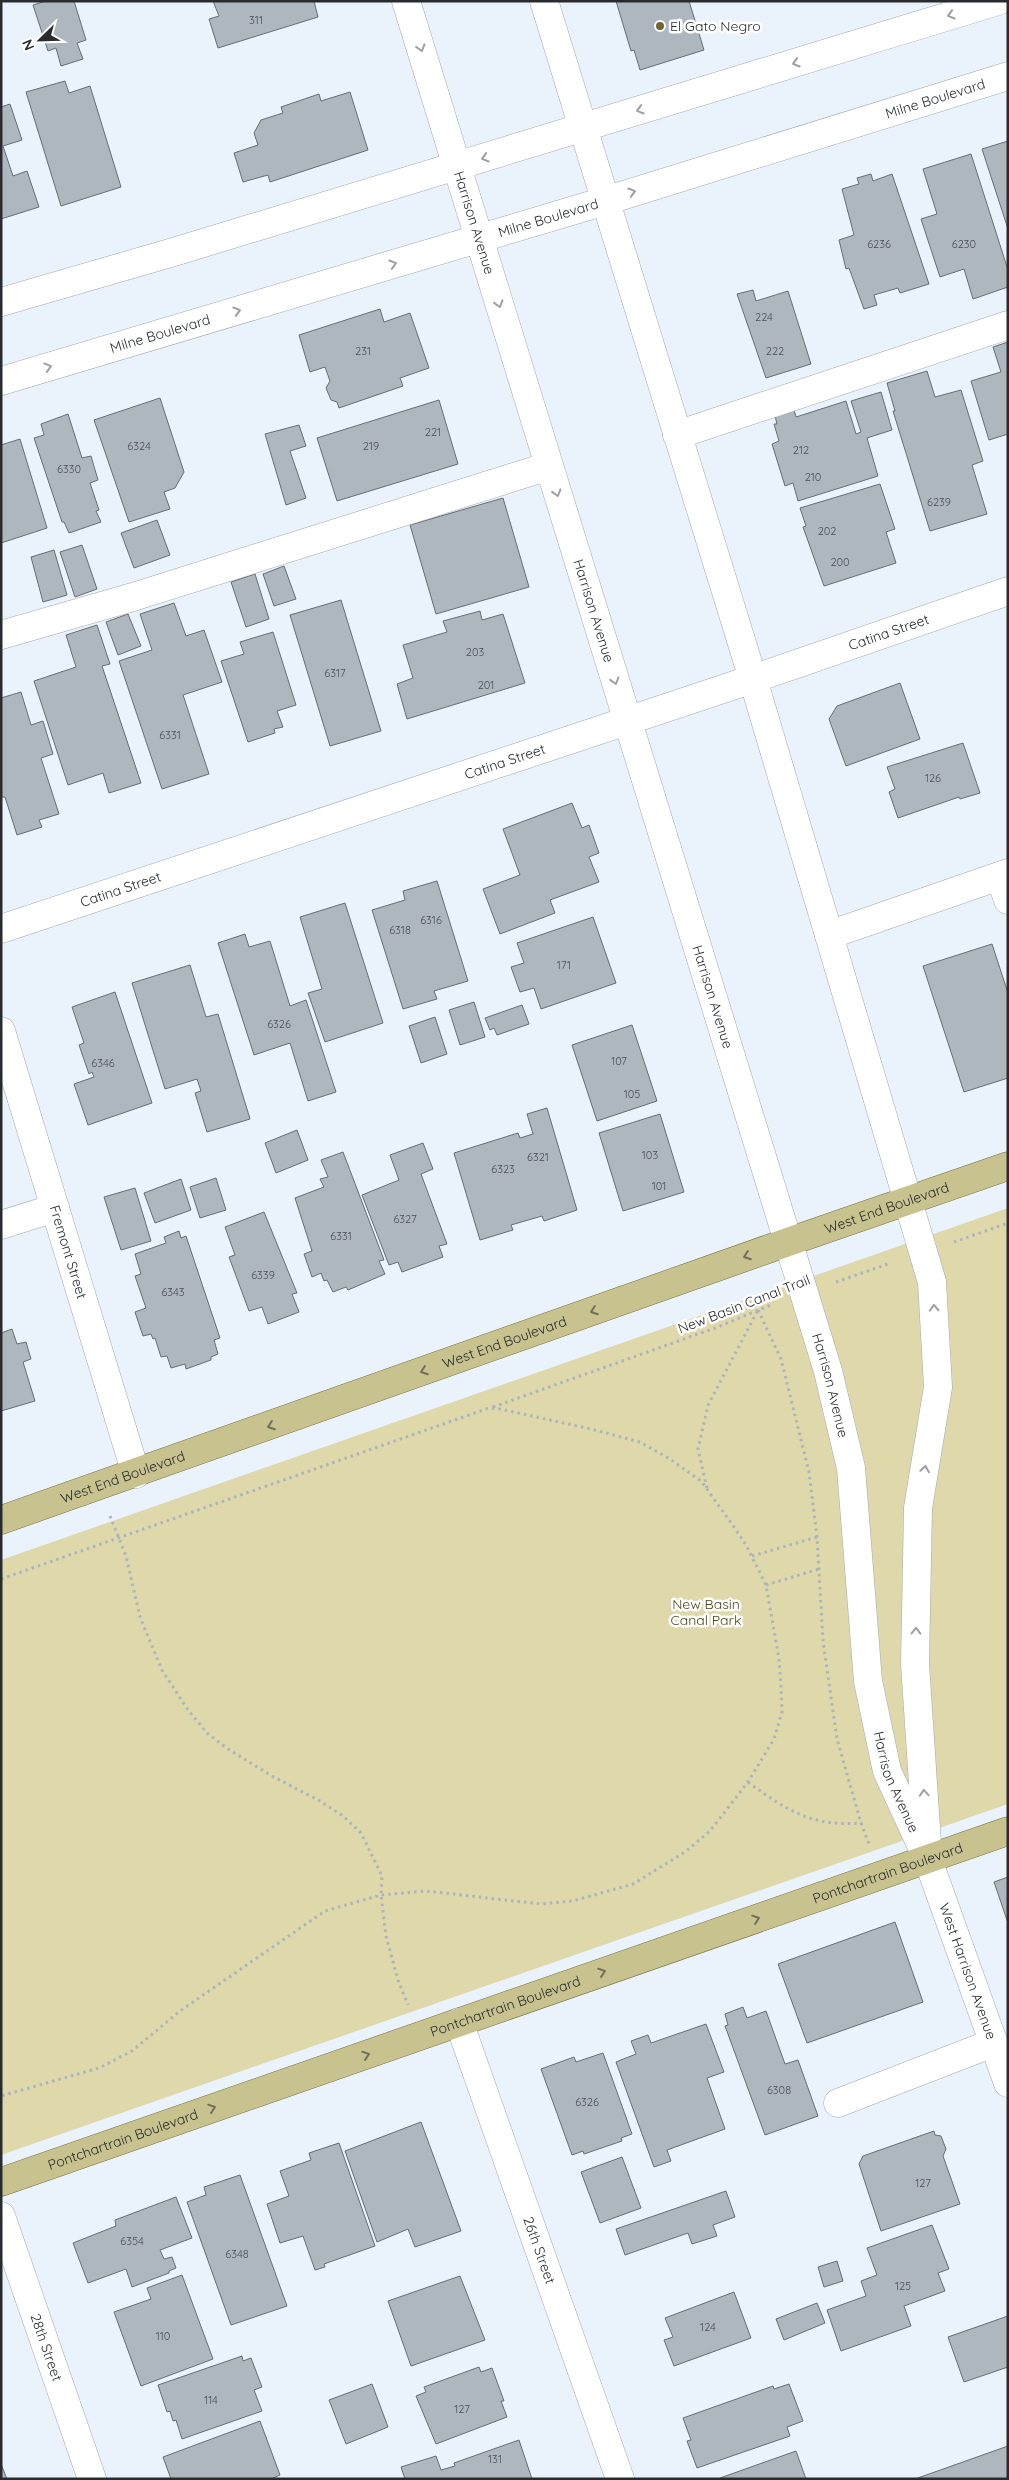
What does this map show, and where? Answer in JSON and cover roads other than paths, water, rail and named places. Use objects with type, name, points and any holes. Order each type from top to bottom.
[{"type":"main road","name":"West End Boulevard","points":[[1,1520],[1008,1166]]},
{"type":"main road","name":"Pontchartrain Boulevard","points":[[1,2182],[1008,1831]]},
{"type":"street","name":"Harrison Avenue","points":[[406,1],[828,1371],[851,1468],[868,1681],[887,1771],[928,1860]]},
{"type":"street","name":"Harrison Avenue","points":[[544,1],[753,679],[932,1282],[938,1387],[918,1508],[915,1654],[928,1860]]},
{"type":"street","points":[[1,302],[584,128],[998,1]]},
{"type":"street","name":"Milne Boulevard","points":[[1,381],[605,201],[1008,76]]},
{"type":"street","points":[[677,435],[1008,325]]},
{"type":"street","points":[[1,635],[133,597],[548,466]]},
{"type":"street","name":"Catina Street","points":[[1,929],[753,679],[1008,591]]},
{"type":"street","points":[[829,935],[1005,883]]},
{"type":"street","name":"Fremont Street","points":[[1,1031],[136,1474]]},
{"type":"street","points":[[1,1225],[55,1208]]},
{"type":"street","name":"West Harrison Avenue","points":[[928,1860],[1008,2083]]},
{"type":"street","name":"26th Street","points":[[459,2022],[620,2479]]},
{"type":"street","points":[[838,2103],[993,2043]]},
{"type":"street","name":"28th Street","points":[[1,2216],[92,2479]]},
{"type":"place","name":"El Gato Negro","points":[[660,26]]},
{"type":"park label","name":"New Basin Canal Park","points":[[706,1612]]}]
